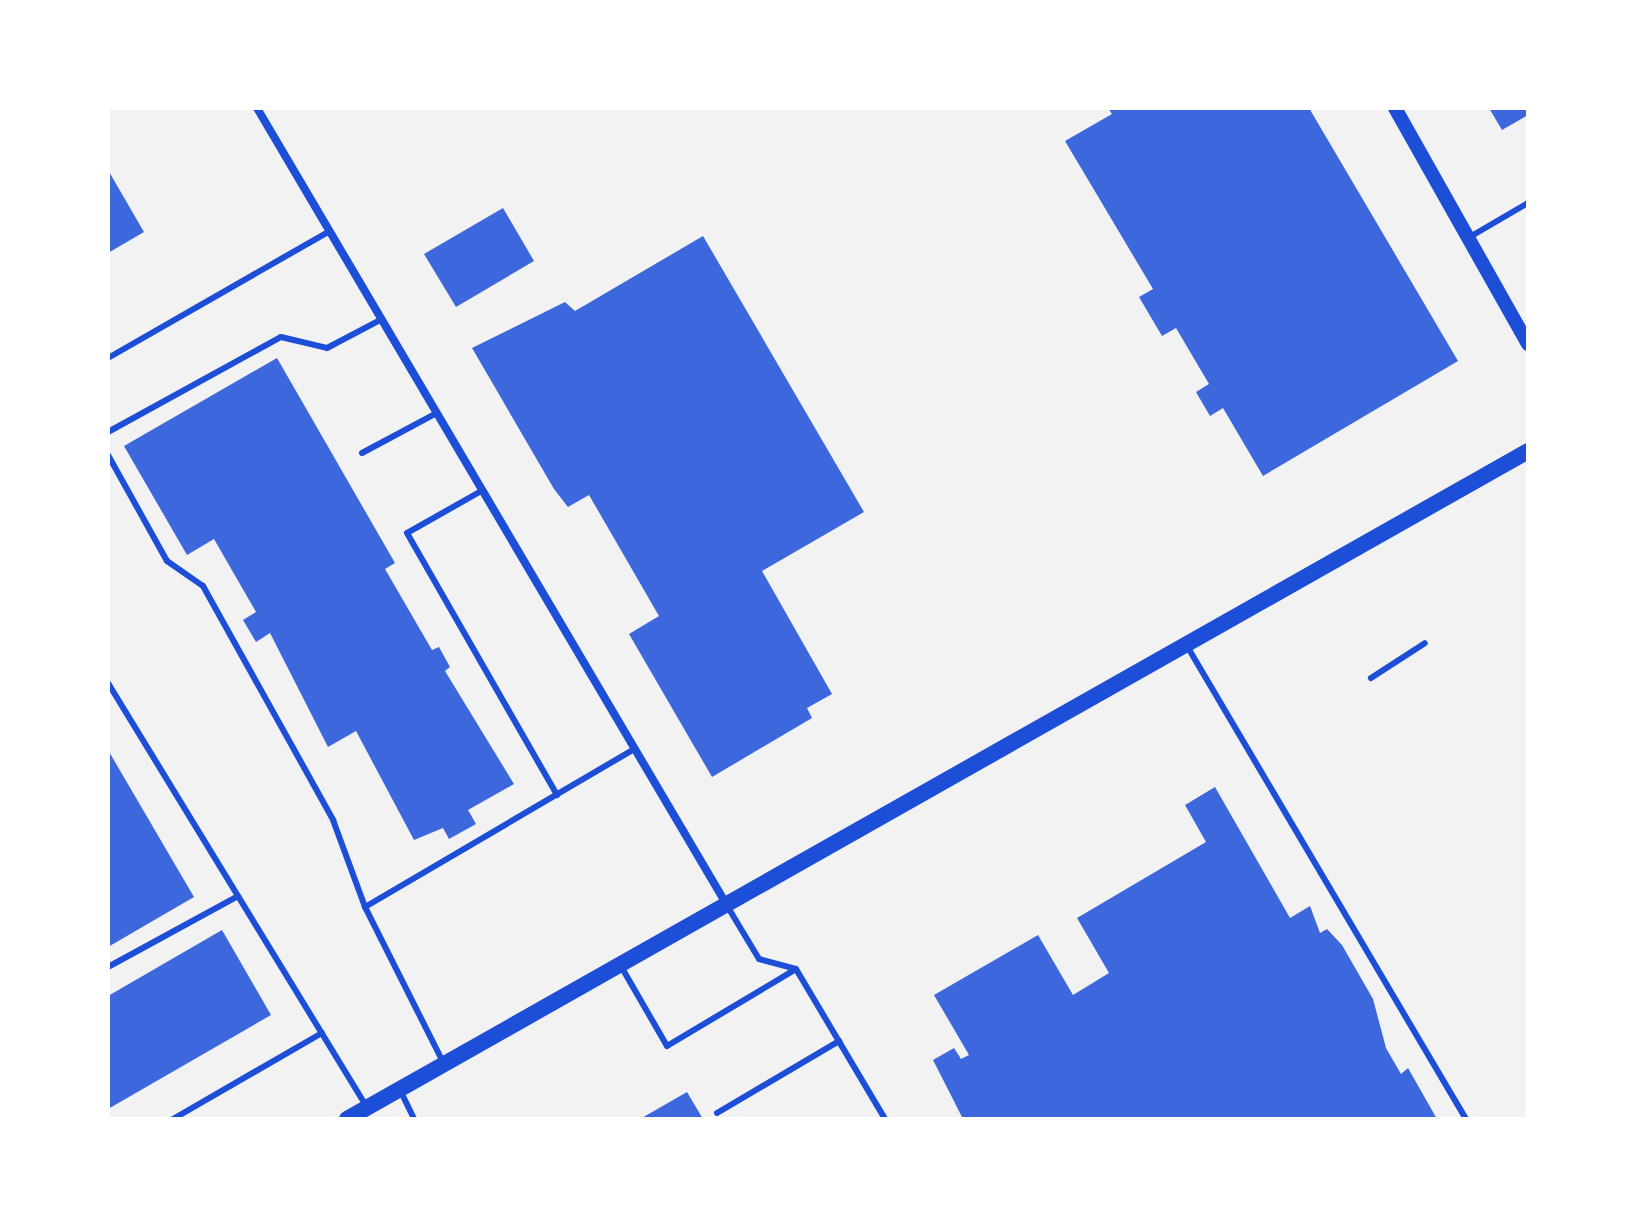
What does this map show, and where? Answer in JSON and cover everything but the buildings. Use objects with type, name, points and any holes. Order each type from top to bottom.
[{"type":"main road","points":[[347,1119],[729,909],[1528,451]]},
{"type":"street","points":[[257,108],[729,909]]},
{"type":"street","points":[[1395,108],[1528,344]]},
{"type":"lane","points":[[1468,238],[1528,203]]},
{"type":"lane","points":[[108,358],[330,231]]},
{"type":"lane","points":[[108,432],[281,337],[327,348],[382,319]]},
{"type":"lane","points":[[362,453],[437,413]]},
{"type":"lane","points":[[108,455],[167,561],[203,586],[333,820],[365,907],[444,1066]]},
{"type":"lane","points":[[483,490],[407,533],[557,795]]},
{"type":"lane","points":[[1371,678],[1425,643]]},
{"type":"lane","points":[[1187,646],[1466,1119]]},
{"type":"lane","points":[[108,683],[368,1108]]},
{"type":"lane","points":[[365,907],[634,749]]},
{"type":"lane","points":[[108,967],[238,896]]},
{"type":"lane","points":[[729,909],[759,959],[796,969],[885,1119]]},
{"type":"lane","points":[[622,968],[667,1046],[796,969]]},
{"type":"lane","points":[[173,1119],[322,1033]]},
{"type":"lane","points":[[717,1113],[839,1041]]},
{"type":"lane","points":[[400,1090],[414,1119]]}]
